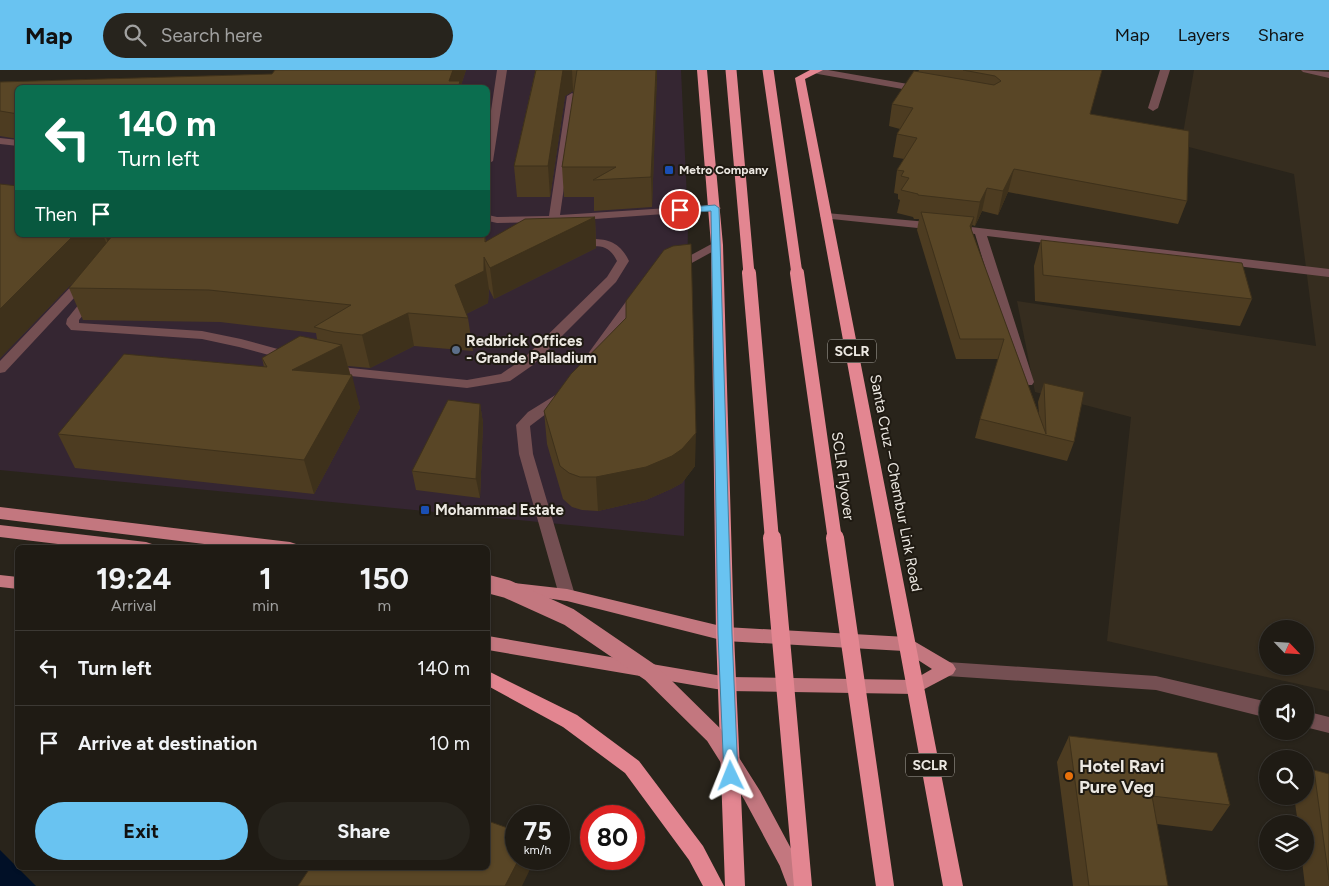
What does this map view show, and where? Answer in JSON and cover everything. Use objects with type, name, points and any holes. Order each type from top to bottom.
[{"type":"highway","points":[[702,70],[717,245],[725,634],[735,886]]},
{"type":"highway","points":[[731,70],[803,886]]},
{"type":"highway","name":"SCLR Flyover","points":[[768,70],[885,886]]},
{"type":"highway","name":"Santa Cruz – Chembur Link Road","points":[[818,71],[800,74],[953,886]]},
{"type":"highway","points":[[490,679],[570,721],[632,767],[696,852],[714,886]]},
{"type":"main road","points":[[0,513],[265,545]]},
{"type":"main road","points":[[0,531],[70,543],[100,545]]},
{"type":"main road","points":[[0,581],[15,583]]},
{"type":"main road","points":[[490,585],[567,594],[725,634],[907,644],[947,669],[915,687],[728,684],[490,643]]},
{"type":"main road","points":[[490,585],[508,589],[569,617],[651,673],[714,734],[752,795],[788,862],[798,886]]},
{"type":"street","points":[[490,150],[502,70]]},
{"type":"street","points":[[1153,108],[1165,70]]},
{"type":"street","points":[[1306,70],[1329,75]]},
{"type":"street","points":[[818,71],[932,91]]},
{"type":"street","points":[[490,96],[499,96]]},
{"type":"street","points":[[101,284],[73,319],[72,324],[76,327],[202,335],[241,343],[341,371],[467,384],[505,378],[528,362],[612,278],[623,261],[619,251],[612,245],[557,240],[554,219],[572,96]]},
{"type":"street","points":[[0,141],[15,143]]},
{"type":"street","points":[[490,218],[554,219],[715,208]]},
{"type":"street","points":[[826,216],[928,225],[1329,273]]},
{"type":"street","points":[[980,232],[1028,382]]},
{"type":"street","points":[[666,272],[717,245]]},
{"type":"street","points":[[0,369],[94,270]]},
{"type":"street","points":[[587,365],[640,291],[647,286]]},
{"type":"street","points":[[567,594],[526,454],[523,425],[531,414],[556,403],[569,388]]},
{"type":"street","points":[[947,669],[1156,683],[1259,708]]},
{"type":"street","points":[[1314,721],[1329,725]]},
{"type":"shaded area","points":[[282,70],[681,70],[688,221],[684,536],[0,470],[0,95],[15,94],[15,237],[490,237],[490,85],[219,85],[274,83]]},
{"type":"shaded area","points":[[1194,70],[1329,70],[1329,691],[1314,688],[1314,685],[1302,685],[1107,641],[1131,417],[1035,392],[1017,301],[1316,346],[1294,174],[1181,145]]},
{"type":"water","points":[[0,850],[15,865],[15,870],[20,870],[36,886],[0,886]]},
{"type":"building","points":[[275,70],[453,70],[449,81],[460,81],[459,85],[15,85],[15,114],[0,111],[0,82],[272,74]]},
{"type":"building","points":[[536,70],[563,70],[548,166],[514,166]]},
{"type":"building","points":[[577,70],[656,70],[651,177],[593,180],[616,167],[562,167]]},
{"type":"building","points":[[963,70],[1102,70],[1090,114],[1189,131],[1187,201],[1014,169],[1003,191],[987,188],[980,202],[918,195],[901,190],[909,178],[901,176],[904,171],[897,170],[917,138],[897,134],[913,108],[892,104],[914,71],[994,85],[1001,81],[995,76]]},
{"type":"building","points":[[0,184],[15,186],[15,237],[72,237],[0,309]]},
{"type":"building","points":[[921,212],[974,217],[970,226],[1046,434],[1044,383],[1084,392],[1074,442],[980,419],[1004,339],[960,339]]},
{"type":"building","points":[[595,217],[490,268],[484,257],[484,271],[455,285],[468,318],[408,313],[362,335],[334,332],[314,327],[351,305],[209,290],[69,288],[111,237],[485,237],[485,242],[525,219]]},
{"type":"building","points":[[1041,240],[1242,263],[1252,299],[1043,275]]},
{"type":"building","points":[[691,244],[696,433],[682,449],[672,456],[646,467],[596,477],[580,477],[569,473],[560,466],[544,411],[571,374],[626,318],[626,301],[664,250],[673,246]]},
{"type":"building","points":[[300,336],[342,345],[292,370],[352,375],[304,460],[58,434],[124,354],[267,367],[262,358]]},
{"type":"building","points":[[448,400],[480,404],[476,479],[412,471]]},
{"type":"building","points":[[1069,736],[1217,753],[1230,805],[1152,796],[1168,886],[1089,886]]},
{"type":"building","points":[[1314,770],[1329,774],[1329,880]]},
{"type":"building","points":[[490,822],[505,827],[505,870],[513,870],[505,886],[298,886],[309,870],[490,870]]},
{"type":"place","name":"Metro Company","points":[[669,170]]},
{"type":"place","name":"Redbrick Offices - Grande Palladium","points":[[456,350]]},
{"type":"place","name":"Mohammad Estate","points":[[425,510]]},
{"type":"place","name":"Hotel Ravi Pure Veg","points":[[1069,776]]},
{"type":"route","points":[[680,210],[715,208],[725,634],[731,776]]}]
